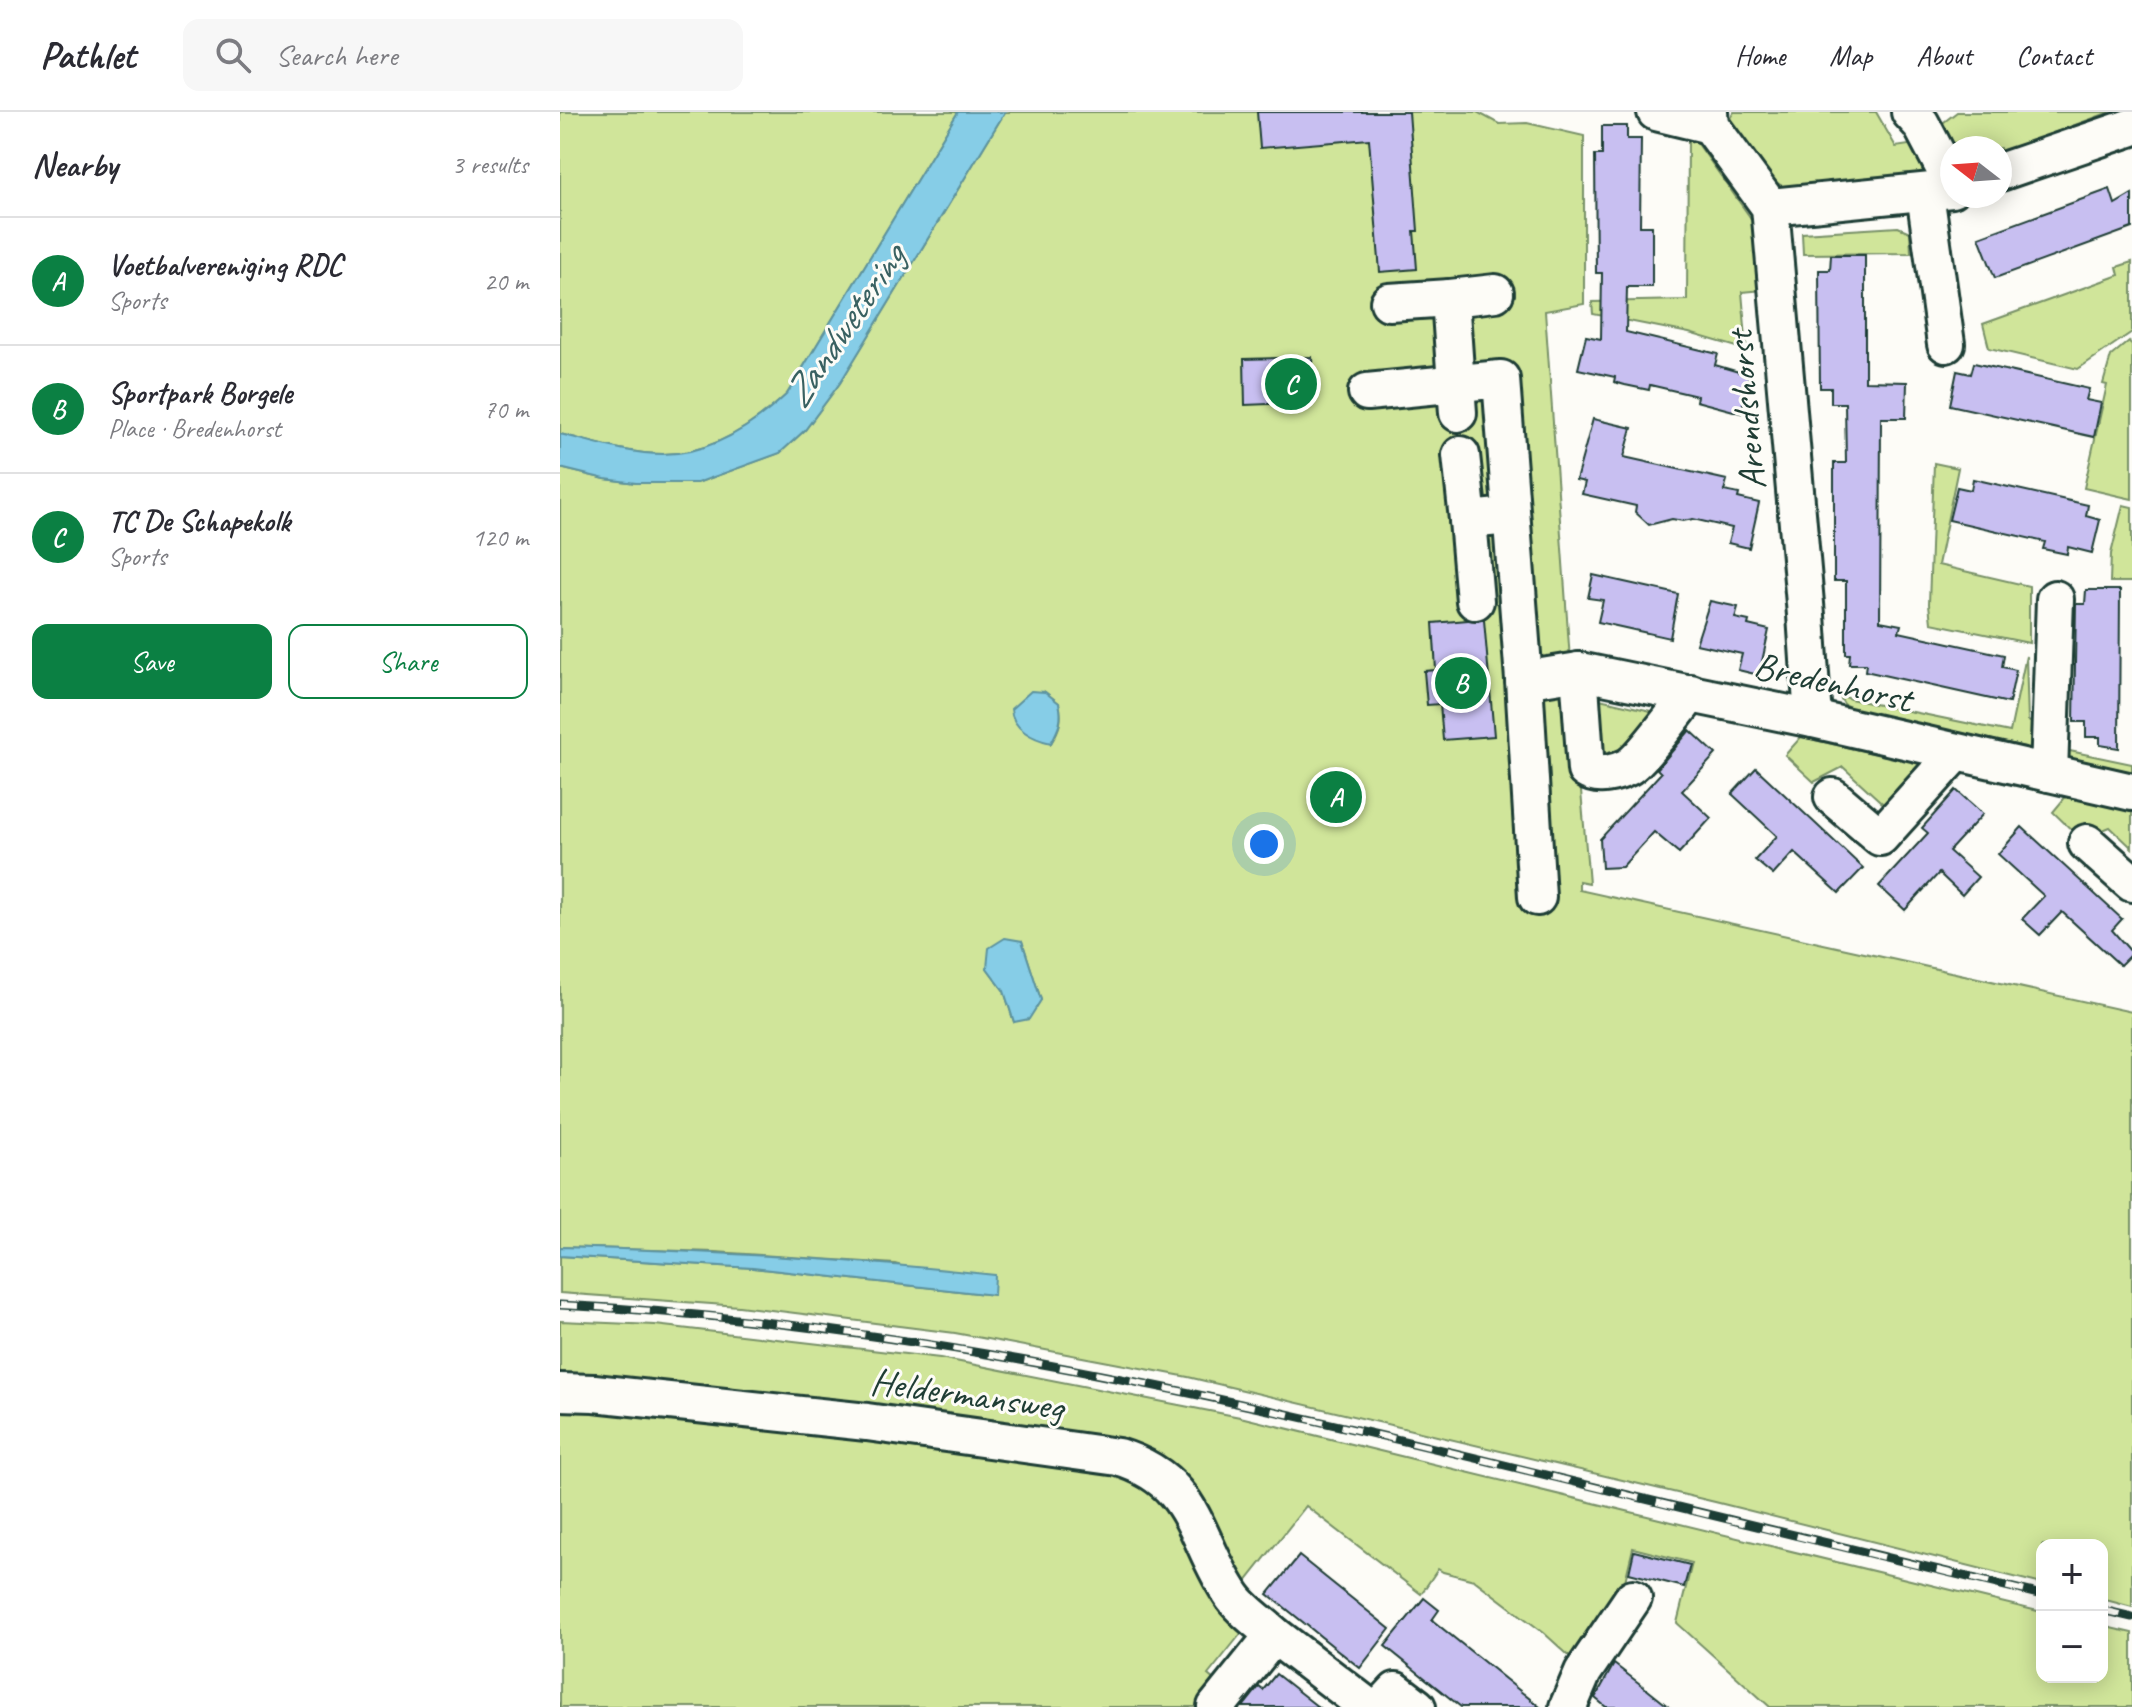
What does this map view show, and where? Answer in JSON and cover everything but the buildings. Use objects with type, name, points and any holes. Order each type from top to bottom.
[{"type":"street","points":[[1656,112],[1710,119],[1770,207],[1940,188]]},
{"type":"street","points":[[1910,112],[1921,124],[1940,179]]},
{"type":"street","points":[[2012,168],[2132,127]]},
{"type":"street","name":"Arendshorst","points":[[1770,207],[1813,719]]},
{"type":"street","points":[[1943,208],[1946,344]]},
{"type":"street","points":[[1389,302],[1495,293]]},
{"type":"street","points":[[1450,298],[1457,398]]},
{"type":"street","points":[[1367,392],[1457,398],[1501,379],[1537,897]]},
{"type":"street","points":[[1461,455],[1475,601]]},
{"type":"street","points":[[1468,520],[1510,516]]},
{"type":"street","points":[[2049,773],[2055,599]]},
{"type":"street","points":[[1524,680],[1579,671],[1586,770],[1593,775],[1630,766],[1691,693]]},
{"type":"street","name":"Bredenhorst","points":[[1579,671],[1813,719],[2132,792]]},
{"type":"street","points":[[1833,797],[1880,837],[1956,753]]},
{"type":"street","points":[[2087,843],[2132,883]]},
{"type":"street","name":"Heldermansweg","points":[[560,1392],[867,1422],[1118,1457],[1133,1462],[1148,1468],[1180,1497],[1235,1600],[1274,1635],[1368,1707]]},
{"type":"street","points":[[1568,1707],[1583,1672],[1633,1598]]},
{"type":"street","points":[[1216,1707],[1274,1635]]},
{"type":"street","points":[[1381,1707],[1396,1691],[1417,1707]]},
{"type":"green space","points":[[560,112],[958,112],[787,394],[731,436],[698,449],[663,454],[624,450],[560,434]]},
{"type":"green space","points":[[1005,112],[1477,112],[1499,124],[1527,123],[1584,136],[1584,304],[1545,311],[1589,883],[1579,881],[1579,890],[2132,1012],[2132,1607],[2108,1601],[2108,1539],[2036,1539],[2036,1582],[1715,1502],[1188,1377],[955,1333],[739,1306],[560,1293],[560,1256],[753,1268],[994,1295],[895,1264],[715,1252],[560,1247],[560,468],[636,483],[697,483],[780,453],[805,430],[840,383]],"holes":[[[1045,692],[1059,703],[1060,724],[1051,743]],[[1022,941],[1041,1000],[1014,1022],[1004,991],[987,968]]]},
{"type":"green space","points":[[1734,112],[1876,112],[1896,147],[1915,144],[1930,175],[1787,189],[1762,168],[1746,148],[1730,118]]},
{"type":"green space","points":[[1957,112],[2110,112],[2012,149],[2012,136],[1940,136],[1940,139],[1931,132]]},
{"type":"green space","points":[[1693,133],[1757,231],[1763,290],[1742,292],[1747,350],[1689,333],[1593,314],[1592,302],[1687,300],[1688,139]]},
{"type":"green space","points":[[1898,227],[1910,232],[1911,253],[1803,254],[1802,233]]},
{"type":"green space","points":[[2132,262],[2132,332],[2078,369],[1989,348],[1983,324],[2119,275],[2117,267]]},
{"type":"green space","points":[[2129,341],[2132,346],[2132,499],[2084,488],[2111,356]]},
{"type":"green space","points":[[1934,463],[1958,468],[1938,565],[2029,586],[2029,643],[1931,623]]},
{"type":"green space","points":[[2123,505],[2132,507],[2132,582],[2110,582],[2111,554]]},
{"type":"green space","points":[[2026,656],[2028,721],[2046,728],[2047,752],[1853,709],[1844,704],[1838,694],[2010,732]]},
{"type":"green space","points":[[1591,697],[1664,714],[1621,760],[1605,755],[1596,747]]},
{"type":"green space","points":[[1801,737],[1932,766],[1891,811],[1843,767],[1814,782],[1785,755]]},
{"type":"green space","points":[[2065,750],[2132,764],[2132,772],[2066,757]]},
{"type":"green space","points":[[2067,795],[2132,810],[2132,848],[2110,827],[2081,839],[2053,812]]},
{"type":"green space","points":[[560,1321],[655,1325],[940,1358],[1240,1417],[2036,1611],[2036,1683],[2108,1683],[2108,1627],[2132,1633],[2132,1707],[1770,1707],[1677,1623],[1692,1563],[1633,1548],[1618,1610],[1577,1663],[1544,1633],[1474,1580],[1438,1569],[1421,1594],[1306,1506],[1237,1593],[1151,1464],[560,1384]]},
{"type":"green space","points":[[560,1401],[781,1421],[1150,1480],[1251,1621],[1208,1675],[1221,1686],[1205,1707],[560,1707]]},
{"type":"water","name":"Zandwetering","points":[[958,112],[1005,112],[840,383],[805,430],[780,453],[697,483],[636,483],[560,468],[560,434],[637,452],[681,453],[731,436],[787,394]]},
{"type":"water","points":[[1031,691],[1045,692],[1059,703],[1060,724],[1051,743],[1025,732],[1012,716],[1011,709]]},
{"type":"water","points":[[1005,938],[1022,941],[1041,1000],[1029,1019],[1014,1022],[1004,991],[987,968],[989,948]]},
{"type":"water","points":[[560,1247],[778,1256],[995,1275],[994,1295],[753,1268],[560,1256]]},
{"type":"railway","points":[[560,1305],[682,1313],[803,1327],[1043,1364],[1162,1387],[1399,1440],[2036,1594]]},
{"type":"railway","points":[[2106,1611],[2132,1617]]},
{"type":"place","name":"TC De Schapekolk","points":[[1291,384]]},
{"type":"place","name":"Sportpark Borgele","points":[[1461,683]]},
{"type":"place","name":"Voetbalvereniging RDC","points":[[1336,797]]}]
